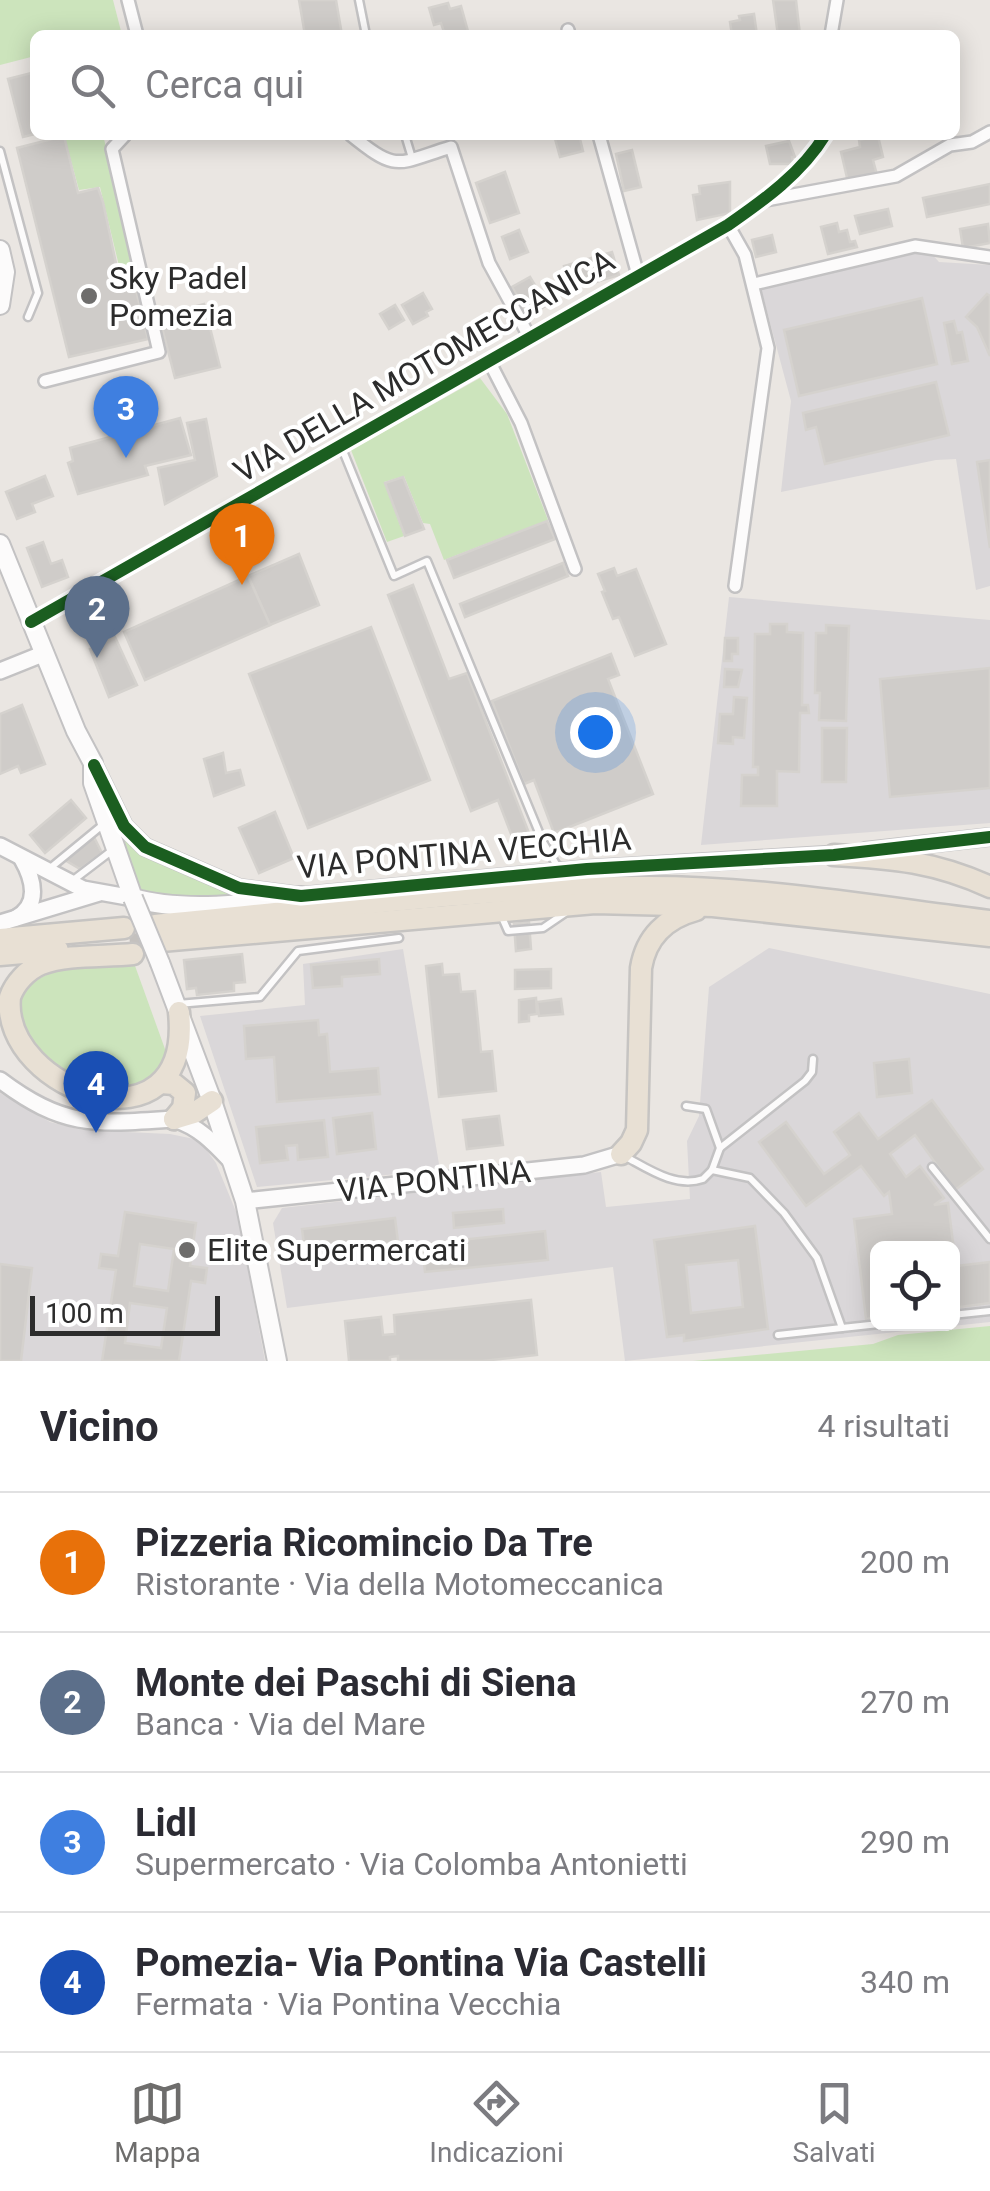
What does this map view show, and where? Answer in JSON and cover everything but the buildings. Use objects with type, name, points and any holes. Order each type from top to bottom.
[{"type":"highway","points":[[834,855],[898,858],[934,865],[990,887]]},
{"type":"highway","points":[[160,944],[514,892],[650,887],[786,896],[990,921]]},
{"type":"highway","points":[[160,944],[580,903],[713,906],[990,936]]},
{"type":"highway","points":[[621,1154],[636,1130],[640,968],[644,954],[665,924],[684,913],[713,906]]},
{"type":"highway","points":[[3,928],[129,942]]},
{"type":"highway","points":[[0,955],[129,942]]},
{"type":"highway","points":[[129,942],[34,968],[20,980],[11,996],[8,1028],[26,1062],[62,1088],[112,1098],[138,1094],[161,1083],[174,1084],[185,1094],[183,1108],[174,1119]]},
{"type":"highway","points":[[161,1083],[177,1056],[178,1008]]},
{"type":"highway","points":[[174,1119],[194,1114],[212,1102]]},
{"type":"main road","points":[[0,250],[0,305]]},
{"type":"main road","points":[[0,544],[94,765],[93,783],[133,898],[160,944],[178,1008],[245,1201],[277,1361]]},
{"type":"main road","points":[[133,898],[150,904],[208,904],[301,896]]},
{"type":"street","points":[[128,0],[136,30]]},
{"type":"street","points":[[831,30],[838,0]]},
{"type":"street","name":"VIA DELLA MOTOMECCANICA","points":[[762,201],[896,176],[950,144],[972,142],[990,132]]},
{"type":"street","points":[[45,381],[159,352],[112,149],[120,140]]},
{"type":"street","points":[[357,140],[383,160],[395,163],[450,147],[489,263],[530,338]]},
{"type":"street","points":[[600,140],[638,275]]},
{"type":"street","name":"VIA DELLA MOTOMECCANICA","points":[[32,622],[728,225],[802,166],[820,140]]},
{"type":"street","points":[[943,140],[950,144]]},
{"type":"street","points":[[728,225],[742,247],[768,348],[735,586]]},
{"type":"street","points":[[754,284],[915,246],[990,257]]},
{"type":"street","points":[[489,362],[522,423],[575,569]]},
{"type":"street","points":[[0,670],[44,653]]},
{"type":"street","name":"VIA PONTINA VECCHIA","points":[[94,765],[124,826],[145,847],[239,888],[301,896],[567,871],[834,855]]},
{"type":"street","points":[[834,855],[990,837]]},
{"type":"street","points":[[0,846],[69,883],[98,893],[133,898]]},
{"type":"street","points":[[3,928],[24,914],[32,901],[32,880],[22,859]]},
{"type":"street","points":[[3,928],[98,893]]},
{"type":"street","points":[[0,1080],[39,1107],[81,1121],[174,1119],[206,1135],[234,1164]]},
{"type":"street","name":"VIA PONTINA","points":[[245,1201],[584,1165],[621,1154]]},
{"type":"lane","points":[[359,0],[365,30]]},
{"type":"lane","points":[[406,140],[412,159]]},
{"type":"lane","points":[[0,151],[38,293],[28,317]]},
{"type":"lane","points":[[341,445],[394,576],[427,562],[543,842],[556,864],[567,871]]},
{"type":"lane","points":[[46,872],[106,822]]},
{"type":"lane","points":[[69,883],[115,848]]},
{"type":"lane","points":[[178,1008],[260,998],[298,951],[399,938]]},
{"type":"lane","points":[[621,1154],[661,1176],[700,1181],[712,1170],[720,1148],[805,1081],[812,1072],[814,1059]]},
{"type":"lane","points":[[686,1106],[706,1109],[720,1148]]},
{"type":"lane","points":[[932,1167],[990,1240]]},
{"type":"lane","points":[[712,1170],[750,1178],[784,1213],[821,1266],[842,1328]]},
{"type":"lane","points":[[960,1314],[990,1311]]},
{"type":"lane","points":[[778,1335],[870,1325]]},
{"type":"shaded area","points":[[918,249],[930,252],[939,262],[990,265],[990,586],[976,590],[956,459],[781,492],[791,401],[761,289]]},
{"type":"shaded area","points":[[729,597],[990,620],[990,823],[701,845]]},
{"type":"shaded area","points":[[769,948],[990,994],[990,1322],[960,1325],[960,1241],[870,1241],[870,1331],[906,1331],[625,1361],[613,1267],[287,1308],[273,1223],[282,1208],[601,1172],[606,1207],[690,1199],[687,1141],[699,1116],[709,987]]},
{"type":"shaded area","points":[[403,949],[440,1170],[257,1187],[200,1016],[305,1005],[303,964]]},
{"type":"shaded area","points":[[0,1093],[50,1122],[82,1130],[170,1134],[199,1140],[216,1163],[239,1219],[265,1361],[0,1361]]},
{"type":"green space","points":[[0,0],[113,0],[121,30],[30,30],[30,57],[0,65]]},
{"type":"green space","points":[[65,140],[104,140],[135,267],[120,270],[100,187],[79,190]]},
{"type":"green space","points":[[480,378],[507,414],[548,520],[444,560],[430,524],[423,523],[404,476],[384,482],[404,536],[387,542],[351,450]]},
{"type":"green space","points":[[120,831],[163,863],[249,898],[186,899],[142,893]]},
{"type":"green space","points":[[134,963],[165,1049],[165,1058],[152,1083],[102,1092],[22,1052],[20,994],[32,983],[72,967]]},
{"type":"green space","points":[[990,1326],[990,1361],[693,1361],[873,1344],[898,1335]]},
{"type":"tunnel","points":[[130,944],[161,941]]},
{"type":"cycle path","points":[[31,622],[728,225],[794,174],[822,140]]},
{"type":"cycle path","points":[[94,765],[124,826],[145,847],[239,888],[301,896],[587,869],[834,855],[990,837]]},
{"type":"place","name":"Sky Padel Pomezia","points":[[89,296]]},
{"type":"place","name":"Lidl","points":[[126,458]]},
{"type":"place","name":"Pizzeria Ricomincio Da Tre","points":[[242,585]]},
{"type":"place","name":"Monte dei Paschi di Siena","points":[[97,658]]},
{"type":"place","name":"Pomezia- Via Pontina Via Castelli","points":[[96,1133]]},
{"type":"place","name":"Elite Supermercati","points":[[187,1250]]}]
